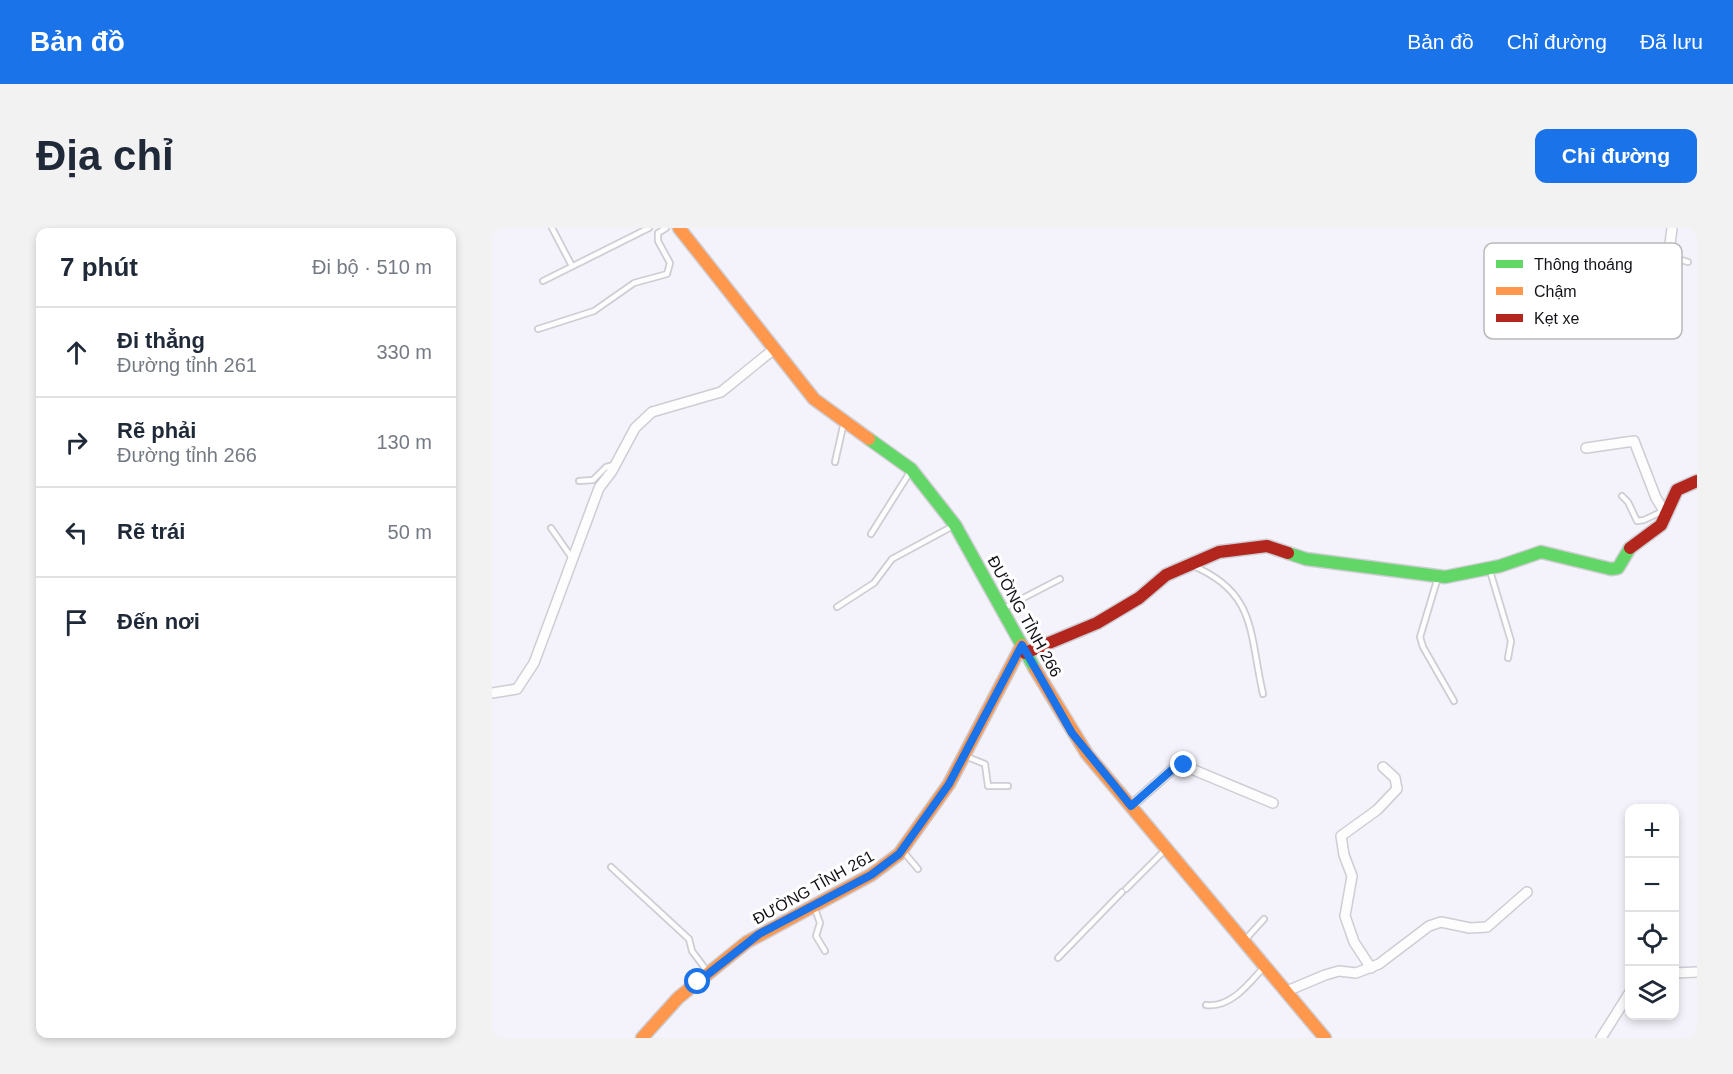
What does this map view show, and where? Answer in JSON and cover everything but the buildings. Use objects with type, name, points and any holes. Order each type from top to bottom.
[{"type":"main road","name":"ĐƯỜNG TỈNH 266","points":[[679,228],[814,399],[911,469],[956,525],[1072,733],[1325,1038]]},
{"type":"main road","points":[[1024,649],[1097,623],[1139,598],[1166,575],[1188,564],[1219,552],[1262,545],[1306,559],[1438,576],[1489,568],[1541,552],[1611,569],[1618,568],[1627,551],[1656,531],[1677,490],[1697,481]]},
{"type":"main road","name":"ĐƯỜNG TỈNH 261","points":[[642,1038],[668,1008],[759,934],[881,869],[902,850],[949,784],[1024,649]]},
{"type":"street","points":[[1670,243],[1672,228]]},
{"type":"street","points":[[492,693],[517,689],[524,683],[538,655],[599,488],[617,464],[635,428],[652,412],[720,392],[734,384],[774,349]]},
{"type":"street","points":[[1586,448],[1634,441],[1665,512]]},
{"type":"street","points":[[1131,806],[1175,767],[1182,765],[1273,802]]},
{"type":"street","points":[[1371,968],[1354,942],[1346,916],[1352,876],[1344,855],[1341,836],[1343,831],[1377,810],[1397,789],[1395,778],[1383,767]]},
{"type":"street","points":[[1287,992],[1325,975],[1340,971],[1356,973],[1371,968],[1404,948],[1429,926],[1441,922],[1470,928],[1487,927],[1527,892]]},
{"type":"street","points":[[1679,973],[1697,972]]},
{"type":"street","points":[[1601,1038],[1625,999]]},
{"type":"lane","points":[[552,228],[572,266]]},
{"type":"lane","points":[[543,282],[649,228]]},
{"type":"lane","points":[[538,329],[594,311],[634,283],[667,274],[670,263],[658,241],[658,233],[666,228]]},
{"type":"lane","points":[[1682,260],[1688,262]]},
{"type":"lane","points":[[835,462],[844,422]]},
{"type":"lane","points":[[579,481],[593,480],[606,467],[617,464]]},
{"type":"lane","points":[[871,534],[911,469]]},
{"type":"lane","points":[[1622,496],[1628,502],[1637,520],[1644,520],[1665,512]]},
{"type":"lane","points":[[837,607],[874,584],[892,559],[956,525]]},
{"type":"lane","points":[[551,528],[572,558]]},
{"type":"lane","points":[[1188,564],[1215,575],[1240,600],[1250,626],[1263,694]]},
{"type":"lane","points":[[1489,568],[1511,641],[1509,658]]},
{"type":"lane","points":[[1438,576],[1420,637],[1454,701]]},
{"type":"lane","points":[[1002,609],[1060,579]]},
{"type":"lane","points":[[964,756],[985,764],[988,786],[1008,786]]},
{"type":"lane","points":[[1058,958],[1167,848]]},
{"type":"lane","points":[[902,850],[918,869]]},
{"type":"lane","points":[[611,867],[689,939],[692,951],[709,973]]},
{"type":"lane","points":[[814,906],[820,923],[816,936],[825,951]]},
{"type":"lane","points":[[1245,941],[1264,919]]},
{"type":"lane","points":[[1206,1005],[1216,1006],[1230,1000],[1265,966]]},
{"type":"traffic: fast","points":[[869,439],[911,469],[955,525],[1035,669]]},
{"type":"traffic: fast","points":[[1288,553],[1306,559],[1445,577],[1500,566],[1541,552],[1611,569],[1618,568],[1630,548]]},
{"type":"traffic: slow","points":[[679,228],[814,399],[869,439]]},
{"type":"traffic: slow","points":[[642,1038],[678,998],[747,942],[871,875],[899,854],[949,784],[1022,645]]},
{"type":"traffic: slow","points":[[1035,669],[1087,754],[1325,1038]]},
{"type":"traffic: jam","points":[[1630,548],[1661,525],[1677,490],[1697,481]]},
{"type":"traffic: jam","points":[[1025,653],[1097,623],[1139,598],[1166,575],[1219,552],[1267,546],[1288,553]]},
{"type":"route","points":[[698,982],[759,934],[871,875],[899,854],[962,762],[1022,645],[1072,733],[1131,806],[1175,767],[1184,765]]}]
